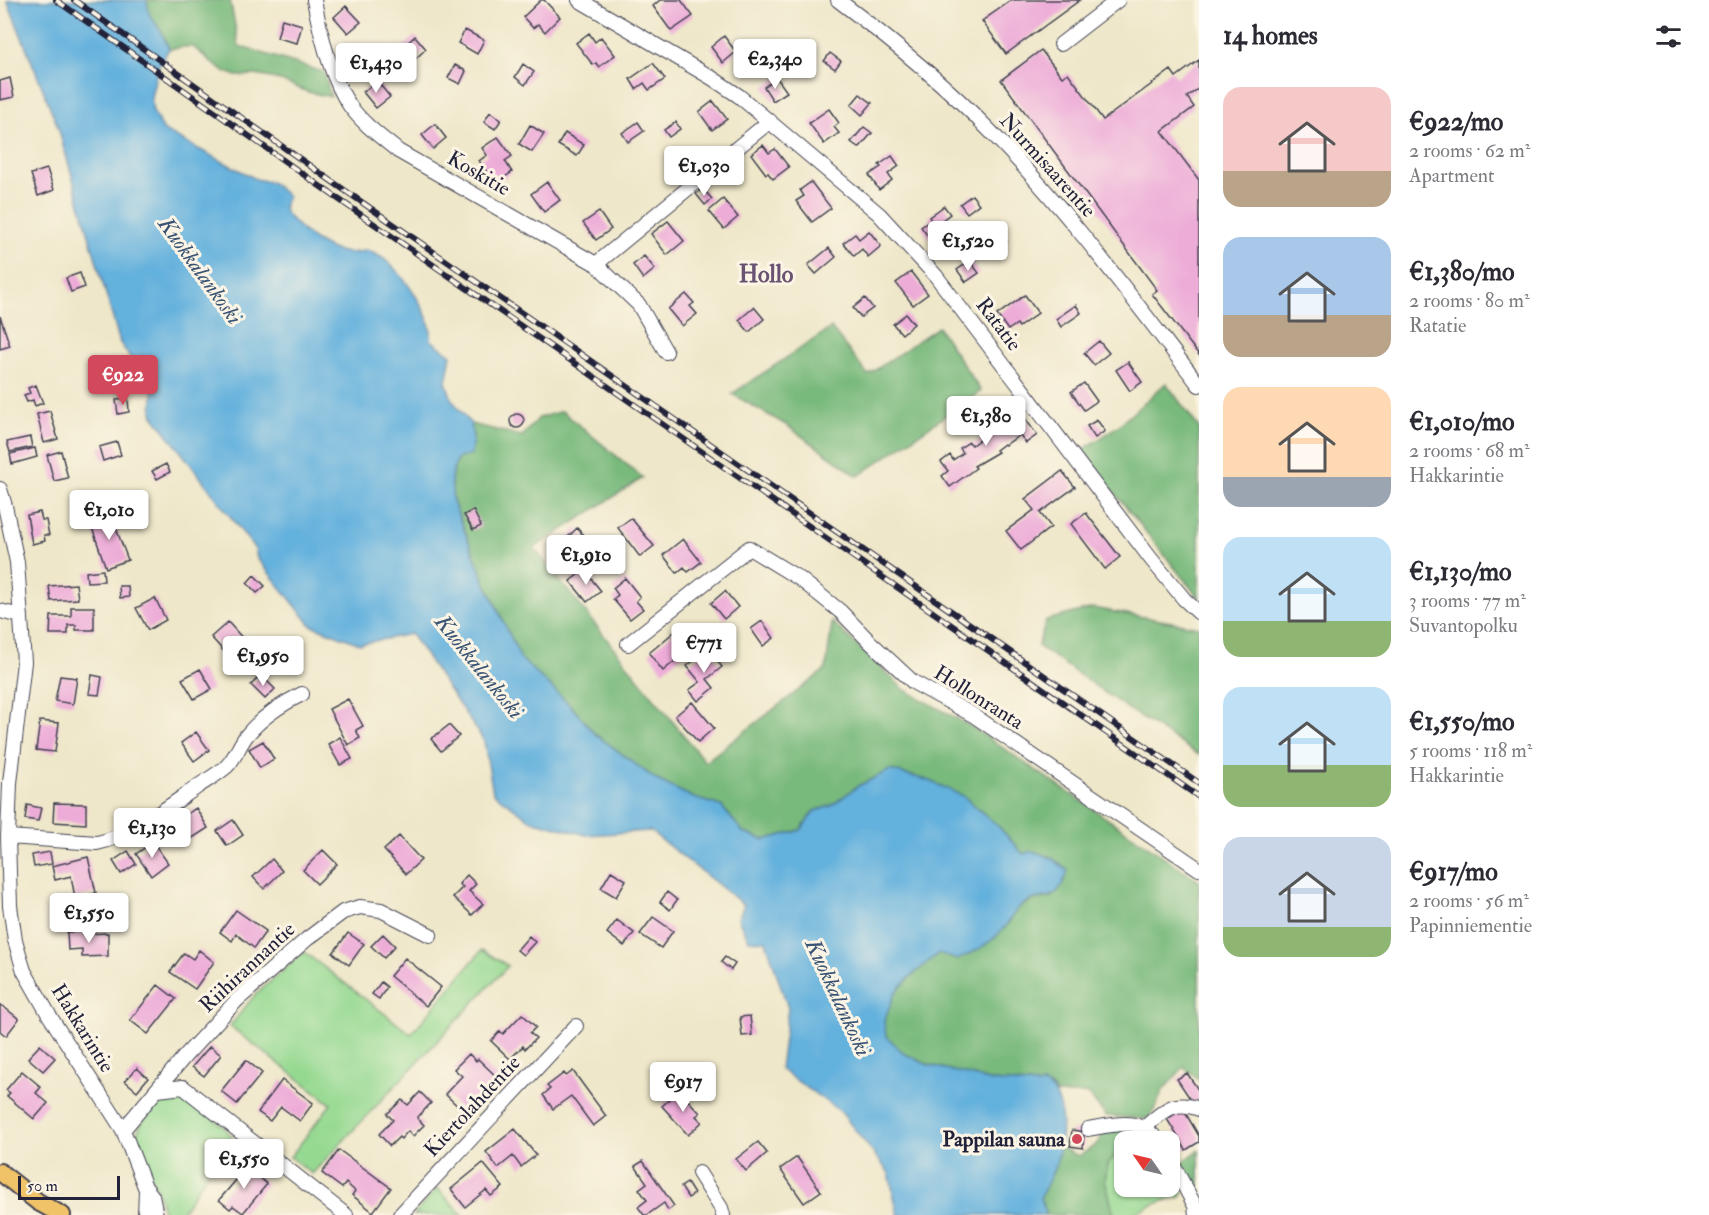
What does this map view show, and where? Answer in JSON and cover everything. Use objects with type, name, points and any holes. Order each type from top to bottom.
[{"type":"main road","points":[[0,1172],[42,1208],[62,1215]]},
{"type":"street","name":"Koskitie","points":[[314,0],[330,66],[349,106],[372,130],[398,151],[596,264],[639,305],[666,352]]},
{"type":"street","name":"Ratatie","points":[[579,0],[740,96],[879,214],[936,276],[1151,559],[1184,599],[1199,613]]},
{"type":"street","name":"Nurmisaarentie","points":[[838,0],[934,78],[990,130],[1113,272],[1199,385]]},
{"type":"street","points":[[1061,44],[1118,0]]},
{"type":"street","points":[[596,264],[770,121]]},
{"type":"street","name":"Hakkarintie","points":[[0,489],[17,562],[24,662],[10,783],[5,905],[24,970],[49,1015],[123,1130],[146,1187],[152,1196],[156,1215]]},
{"type":"street","name":"Hollonranta","points":[[628,644],[749,548],[800,579],[841,612],[913,682],[973,715],[1199,869]]},
{"type":"street","points":[[0,611],[21,616]]},
{"type":"street","points":[[8,837],[97,843],[110,840],[152,818],[218,773],[234,758],[246,735],[279,707],[302,694]]},
{"type":"street","name":"Riihirannantie","points":[[123,1130],[185,1056],[237,1000],[342,912],[360,907],[381,910],[430,935]]},
{"type":"street","name":"Kiertolahdentie","points":[[400,1215],[576,1026]]},
{"type":"street","points":[[158,1090],[183,1087],[346,1215]]},
{"type":"street","points":[[1145,1127],[1168,1108],[1182,1104],[1199,1109]]},
{"type":"street","points":[[1088,1129],[1130,1124],[1145,1127],[1149,1131]]},
{"type":"street","points":[[699,1173],[723,1215]]},
{"type":"street","points":[[1180,1178],[1197,1209]]},
{"type":"street","name":"Hakkarintie","points":[[145,1215],[146,1187]]},
{"type":"green space","points":[[147,0],[230,0],[239,46],[324,72],[331,97],[308,92],[276,79],[256,75],[236,76],[220,69],[192,46],[169,49],[161,31],[148,14]]},
{"type":"green space","points":[[938,327],[981,391],[858,476],[786,425],[732,394],[831,328],[868,375]]},
{"type":"green space","points":[[1166,383],[1199,428],[1199,598],[1081,451],[1118,426]]},
{"type":"green space","points":[[562,411],[643,478],[534,548],[705,762],[826,669],[832,622],[905,690],[972,727],[1199,881],[1199,1080],[1184,1067],[1163,1090],[1153,1112],[1146,1119],[1106,1116],[1088,1094],[1056,1094],[1053,1089],[1043,1084],[992,1081],[926,1064],[903,1053],[886,1035],[884,1021],[895,993],[940,952],[1004,929],[1019,907],[1035,899],[1052,897],[1052,858],[1033,851],[1023,854],[999,827],[963,796],[930,781],[891,770],[858,786],[831,806],[814,811],[801,830],[764,840],[744,833],[721,806],[694,798],[657,780],[595,734],[570,705],[521,659],[485,582],[453,502],[451,478],[457,459],[473,439],[471,424],[522,436],[539,418]]},
{"type":"green space","points":[[1093,608],[1199,627],[1199,755],[1038,646],[1046,620]]},
{"type":"green space","points":[[482,950],[508,966],[312,1174],[290,1157],[331,1104],[230,1026],[254,996],[304,952],[411,1034]]},
{"type":"green space","points":[[177,1098],[192,1103],[207,1113],[232,1136],[180,1215],[164,1215],[157,1189],[137,1146],[137,1133],[153,1108],[166,1099]]},
{"type":"green space","points":[[1114,1131],[1114,1157],[1109,1162],[1105,1179],[1114,1215],[1045,1215],[1046,1212],[1040,1198],[1054,1167],[1059,1147],[1079,1156],[1095,1146],[1105,1132]]},
{"type":"green space","points":[[1199,1150],[1199,1194],[1180,1166]]},
{"type":"green space","points":[[1114,1157],[1114,1197],[1180,1197],[1180,1186],[1183,1191],[1181,1197],[1152,1205],[1132,1215],[1114,1215],[1104,1179],[1109,1162]]},
{"type":"green space","points":[[437,1188],[463,1215],[414,1215]]},
{"type":"water","name":"Kuokkalankoski","points":[[7,0],[147,0],[149,14],[161,31],[169,49],[158,67],[151,97],[153,112],[164,131],[256,179],[271,182],[288,196],[284,205],[286,214],[317,242],[347,252],[367,250],[384,259],[400,274],[416,296],[428,320],[431,340],[451,355],[446,382],[452,400],[471,424],[473,439],[471,454],[457,459],[451,478],[453,502],[485,582],[521,659],[570,705],[595,734],[657,780],[694,798],[721,806],[744,833],[764,840],[801,830],[814,811],[831,806],[858,786],[890,770],[930,781],[963,796],[999,827],[1023,854],[1032,851],[1052,858],[1068,871],[1058,891],[1053,895],[1035,899],[1019,907],[1003,929],[982,947],[957,960],[939,953],[895,993],[884,1021],[886,1035],[903,1053],[926,1064],[992,1081],[1043,1084],[1051,1089],[1060,1107],[1062,1131],[1055,1167],[1040,1198],[1046,1212],[1045,1215],[898,1215],[889,1173],[841,1112],[780,1069],[788,1008],[766,941],[749,940],[738,919],[744,905],[650,831],[586,835],[531,820],[493,793],[484,741],[411,634],[360,644],[311,625],[257,558],[255,549],[152,414],[153,391],[120,343],[58,127]]},
{"type":"building","points":[[541,0],[544,0],[560,17],[545,32],[538,24],[533,28],[523,17]]},
{"type":"building","points":[[660,0],[681,0],[693,16],[671,31],[653,6]]},
{"type":"building","points":[[1012,0],[1080,0],[1006,54],[982,21]]},
{"type":"building","points":[[346,6],[361,22],[348,33],[334,17]]},
{"type":"building","points":[[282,19],[302,25],[297,43],[277,38]]},
{"type":"building","points":[[465,30],[484,40],[477,54],[458,43]]},
{"type":"building","points":[[589,33],[595,42],[601,37],[615,55],[599,67],[596,63],[593,65],[576,43]]},
{"type":"building","points":[[415,36],[426,49],[413,61],[402,48]]},
{"type":"building","points":[[724,36],[736,52],[723,63],[711,47]]},
{"type":"building","points":[[1041,50],[1062,77],[1068,73],[1103,120],[1171,70],[1176,77],[1199,60],[1199,88],[1187,97],[1194,107],[1162,131],[1199,180],[1199,355],[1152,294],[1157,290],[1001,80]]},
{"type":"building","points":[[830,53],[841,61],[835,69],[824,61]]},
{"type":"building","points":[[653,63],[665,79],[649,90],[644,83],[636,89],[630,79]]},
{"type":"building","points":[[523,64],[534,72],[525,85],[515,77]]},
{"type":"building","points":[[455,65],[466,71],[460,84],[448,78]]},
{"type":"building","points":[[10,78],[14,97],[0,100],[0,81]]},
{"type":"building","points":[[777,78],[787,92],[773,101],[764,87]]},
{"type":"building","points":[[377,81],[390,97],[376,108],[363,92]]},
{"type":"building","points":[[860,94],[872,103],[862,115],[851,105]]},
{"type":"building","points":[[713,101],[727,119],[712,130],[699,112]]},
{"type":"building","points":[[829,109],[839,123],[834,127],[839,133],[824,144],[809,123]]},
{"type":"building","points":[[490,112],[501,120],[495,129],[484,122]]},
{"type":"building","points":[[638,122],[644,131],[628,142],[622,133]]},
{"type":"building","points":[[676,122],[680,129],[669,137],[664,130]]},
{"type":"building","points":[[435,124],[446,138],[433,149],[422,135]]},
{"type":"building","points":[[530,125],[544,134],[532,152],[519,144]]},
{"type":"building","points":[[864,127],[872,133],[859,148],[851,142]]},
{"type":"building","points":[[565,133],[584,145],[577,156],[558,145]]},
{"type":"building","points":[[498,137],[512,156],[505,161],[512,172],[495,184],[479,161],[487,155],[482,148]]},
{"type":"building","points":[[763,145],[769,153],[775,149],[789,167],[773,179],[768,173],[766,174],[751,154]]},
{"type":"building","points":[[892,156],[899,166],[888,174],[892,180],[879,190],[869,175]]},
{"type":"building","points":[[47,169],[54,190],[38,196],[31,174]]},
{"type":"building","points":[[547,182],[560,200],[544,212],[531,194]]},
{"type":"building","points":[[811,182],[831,208],[812,222],[796,201],[804,196],[800,190]]},
{"type":"building","points":[[703,189],[712,199],[705,205],[696,194]]},
{"type":"building","points":[[972,195],[979,204],[967,213],[960,204]]},
{"type":"building","points":[[723,199],[738,217],[724,229],[709,211]]},
{"type":"building","points":[[944,206],[950,214],[937,224],[943,232],[931,240],[921,227],[931,220],[929,217]]},
{"type":"building","points":[[599,212],[611,229],[596,240],[583,223]]},
{"type":"building","points":[[668,221],[684,241],[667,255],[651,234]]},
{"type":"building","points":[[996,228],[1007,242],[996,251],[985,236]]},
{"type":"building","points":[[869,231],[881,246],[868,257],[862,249],[854,256],[843,243],[855,234],[859,239]]},
{"type":"building","points":[[829,248],[836,257],[816,274],[808,265]]},
{"type":"building","points":[[644,256],[655,269],[643,279],[633,265]]},
{"type":"building","points":[[970,261],[979,273],[966,282],[957,270]]},
{"type":"building","points":[[911,272],[928,294],[913,305],[896,283]]},
{"type":"building","points":[[80,273],[85,287],[71,292],[66,278]]},
{"type":"building","points":[[686,294],[694,303],[690,306],[697,314],[682,326],[668,309]]},
{"type":"building","points":[[1025,295],[1038,313],[1019,327],[1017,324],[1008,330],[997,315]]},
{"type":"building","points":[[865,298],[873,308],[861,317],[853,308]]},
{"type":"building","points":[[1076,305],[1081,313],[1061,327],[1056,319]]},
{"type":"building","points":[[754,307],[764,319],[749,332],[739,320]]},
{"type":"building","points":[[906,314],[914,324],[902,334],[893,324]]},
{"type":"building","points":[[0,316],[10,346],[0,349]]},
{"type":"building","points":[[1099,341],[1109,353],[1094,365],[1084,353]]},
{"type":"building","points":[[1128,362],[1142,382],[1130,391],[1116,370]]},
{"type":"building","points":[[116,366],[121,382],[108,386],[103,370]]},
{"type":"building","points":[[1084,383],[1097,401],[1084,410],[1071,392]]},
{"type":"building","points":[[36,385],[43,403],[35,406],[33,400],[27,402],[24,395],[30,393],[28,388]]},
{"type":"building","points":[[128,398],[129,412],[118,414],[116,400]]},
{"type":"building","points":[[50,411],[58,439],[44,443],[37,414]]},
{"type":"building","points":[[1007,413],[1012,421],[1022,414],[1037,435],[1026,443],[1020,435],[1004,444],[996,450],[998,452],[974,466],[976,468],[950,487],[942,476],[948,471],[941,462],[950,455],[953,460],[963,453],[960,448],[969,442],[972,445],[984,436],[981,432],[1005,421],[1002,417]]},
{"type":"building","points":[[514,414],[520,414],[524,421],[520,428],[514,428],[510,424],[510,418]]},
{"type":"building","points":[[1097,420],[1105,431],[1095,438],[1087,426]]},
{"type":"building","points":[[30,437],[32,447],[10,452],[7,442]]},
{"type":"building","points":[[117,442],[121,455],[103,461],[99,447]]},
{"type":"building","points":[[35,448],[37,457],[12,464],[10,454]]},
{"type":"building","points":[[61,451],[68,478],[54,481],[47,455]]},
{"type":"building","points":[[166,464],[170,472],[157,479],[152,471]]},
{"type":"building","points":[[1062,471],[1075,487],[1040,513],[1051,527],[1021,550],[1006,531],[1034,510],[1025,499]]},
{"type":"building","points":[[473,510],[481,526],[473,530],[464,515]]},
{"type":"building","points":[[40,512],[42,520],[46,520],[49,535],[44,535],[45,541],[32,544],[27,515]]},
{"type":"building","points":[[1086,513],[1120,557],[1105,569],[1071,524]]},
{"type":"building","points":[[111,515],[128,560],[106,568],[90,522]]},
{"type":"building","points":[[631,518],[654,546],[640,557],[618,528]]},
{"type":"building","points":[[577,528],[586,538],[575,547],[567,538]]},
{"type":"building","points":[[683,539],[701,562],[688,572],[684,567],[677,573],[663,555]]},
{"type":"building","points":[[103,570],[104,581],[87,582],[86,572]]},
{"type":"building","points":[[584,570],[601,591],[587,602],[570,581]]},
{"type":"building","points":[[254,575],[265,586],[257,593],[247,583]]},
{"type":"building","points":[[625,578],[640,597],[636,601],[643,609],[630,619],[613,599],[618,595],[613,588]]},
{"type":"building","points":[[76,584],[78,599],[51,601],[49,586]]},
{"type":"building","points":[[119,586],[128,586],[129,597],[120,598]]},
{"type":"building","points":[[725,591],[738,607],[724,619],[711,603]]},
{"type":"building","points":[[155,598],[166,620],[148,630],[136,608]]},
{"type":"building","points":[[71,607],[94,607],[94,630],[76,630],[76,625],[68,625],[68,634],[50,634],[51,616],[71,616]]},
{"type":"building","points":[[762,621],[774,638],[763,646],[751,629]]},
{"type":"building","points":[[228,622],[253,650],[236,665],[211,637]]},
{"type":"building","points":[[674,632],[689,649],[663,671],[649,653]]},
{"type":"building","points":[[708,649],[722,667],[707,679],[714,688],[698,701],[689,690],[700,682],[687,666]]},
{"type":"building","points":[[200,669],[212,689],[194,699],[182,679]]},
{"type":"building","points":[[92,675],[102,677],[99,695],[89,694]]},
{"type":"building","points":[[261,675],[275,689],[265,699],[251,685]]},
{"type":"building","points":[[60,676],[77,678],[73,704],[55,701]]},
{"type":"building","points":[[348,699],[363,726],[356,730],[360,738],[348,745],[329,709]]},
{"type":"building","points":[[692,702],[714,728],[698,742],[675,716]]},
{"type":"building","points":[[40,721],[59,723],[55,752],[36,750]]},
{"type":"building","points":[[449,725],[459,736],[441,751],[431,739]]},
{"type":"building","points":[[196,732],[209,750],[194,761],[181,743]]},
{"type":"building","points":[[340,737],[352,759],[340,765],[328,744]]},
{"type":"building","points":[[263,741],[274,759],[260,768],[249,749]]},
{"type":"building","points":[[54,803],[86,804],[86,824],[53,822]]},
{"type":"building","points":[[27,805],[41,808],[38,821],[25,819]]},
{"type":"building","points":[[196,808],[208,828],[191,839],[179,819]]},
{"type":"building","points":[[233,820],[243,835],[227,846],[217,831]]},
{"type":"building","points":[[399,836],[421,860],[406,874],[384,850]]},
{"type":"building","points":[[153,842],[168,863],[151,876],[136,854]]},
{"type":"building","points":[[323,850],[337,864],[317,884],[303,870]]},
{"type":"building","points":[[128,851],[136,864],[121,874],[113,861]]},
{"type":"building","points":[[50,852],[52,864],[34,867],[32,855]]},
{"type":"building","points":[[88,857],[96,893],[75,898],[71,876],[55,880],[52,866]]},
{"type":"building","points":[[272,859],[282,871],[264,889],[253,877]]},
{"type":"building","points":[[611,871],[626,880],[616,897],[601,888]]},
{"type":"building","points":[[467,875],[476,884],[469,891],[483,904],[472,915],[453,897],[463,887],[459,884]]},
{"type":"building","points":[[667,892],[677,900],[670,910],[660,902]]},
{"type":"building","points":[[108,896],[111,905],[100,908],[98,899]]},
{"type":"building","points":[[236,910],[266,931],[254,948],[236,934],[232,941],[220,932]]},
{"type":"building","points":[[653,917],[673,931],[661,948],[640,934]]},
{"type":"building","points":[[617,920],[634,933],[624,946],[607,933]]},
{"type":"building","points":[[83,931],[83,934],[108,933],[108,956],[82,957],[82,949],[68,950],[67,932]]},
{"type":"building","points":[[348,933],[364,944],[349,965],[333,953]]},
{"type":"building","points":[[383,934],[395,946],[384,958],[371,946]]},
{"type":"building","points":[[529,936],[535,942],[523,955],[517,950]]},
{"type":"building","points":[[199,950],[214,962],[195,989],[170,972],[184,953],[193,959]]},
{"type":"building","points":[[725,957],[735,964],[731,970],[721,962]]},
{"type":"building","points":[[405,958],[441,987],[426,1006],[390,976]]},
{"type":"building","points":[[381,982],[387,987],[379,999],[372,994]]},
{"type":"building","points":[[158,985],[176,999],[148,1034],[130,1020]]},
{"type":"building","points":[[0,1004],[19,1019],[6,1036],[0,1031]]},
{"type":"building","points":[[522,1014],[536,1027],[530,1033],[536,1038],[525,1049],[523,1046],[510,1059],[491,1041],[500,1031],[503,1034]]},
{"type":"building","points":[[750,1016],[752,1035],[742,1036],[740,1017]]},
{"type":"building","points":[[40,1045],[55,1058],[43,1071],[28,1058]]},
{"type":"building","points":[[210,1046],[221,1055],[204,1076],[192,1067]]},
{"type":"building","points":[[469,1054],[476,1061],[478,1059],[498,1078],[465,1113],[445,1094],[462,1076],[454,1069]]},
{"type":"building","points":[[246,1060],[262,1073],[237,1104],[221,1091]]},
{"type":"building","points":[[137,1068],[148,1078],[137,1091],[125,1081]]},
{"type":"building","points":[[683,1068],[692,1078],[682,1087],[673,1078]]},
{"type":"building","points":[[22,1071],[41,1087],[36,1093],[48,1103],[34,1119],[7,1096],[10,1093],[6,1090]]},
{"type":"building","points":[[573,1071],[606,1116],[593,1126],[571,1096],[553,1109],[543,1095],[550,1089],[547,1086],[564,1073],[566,1076]]},
{"type":"building","points":[[1187,1073],[1199,1091],[1199,1099],[1193,1103],[1177,1079]]},
{"type":"building","points":[[282,1080],[313,1103],[300,1121],[281,1107],[270,1121],[258,1112]]},
{"type":"building","points":[[679,1091],[700,1113],[696,1116],[702,1122],[688,1135],[662,1106]]},
{"type":"building","points":[[420,1092],[431,1103],[417,1118],[424,1125],[413,1136],[408,1131],[390,1146],[379,1134],[393,1120],[387,1114],[402,1100],[408,1105]]},
{"type":"building","points":[[1183,1109],[1199,1136],[1199,1142],[1186,1150],[1180,1140],[1180,1131],[1174,1131],[1167,1119]]},
{"type":"building","points":[[515,1129],[536,1155],[521,1167],[513,1156],[498,1168],[486,1152]]},
{"type":"building","name":"Pappilan sauna","points":[[1072,1130],[1084,1132],[1083,1148],[1070,1146]]},
{"type":"building","points":[[758,1142],[767,1153],[746,1171],[736,1159]]},
{"type":"building","points":[[339,1150],[391,1188],[373,1212],[352,1195],[355,1191],[346,1183],[342,1188],[322,1173]]},
{"type":"building","points":[[797,1157],[821,1191],[804,1203],[780,1169]]},
{"type":"building","points":[[643,1161],[674,1206],[668,1210],[664,1203],[644,1215],[638,1207],[647,1200],[639,1189],[647,1183],[635,1166]]},
{"type":"building","points":[[483,1163],[503,1187],[491,1196],[486,1190],[465,1207],[451,1189]]},
{"type":"building","points":[[249,1165],[267,1184],[243,1213],[233,1206],[230,1209],[219,1200]]},
{"type":"building","points":[[687,1183],[694,1194],[688,1198],[681,1187]]},
{"type":"railway","points":[[56,0],[1199,797]]},
{"type":"railway","points":[[74,0],[1199,783]]},
{"type":"place","name":"Pappilan sauna","points":[[1077,1139]]},
{"type":"district","name":"Hollo","points":[[766,274]]}]
